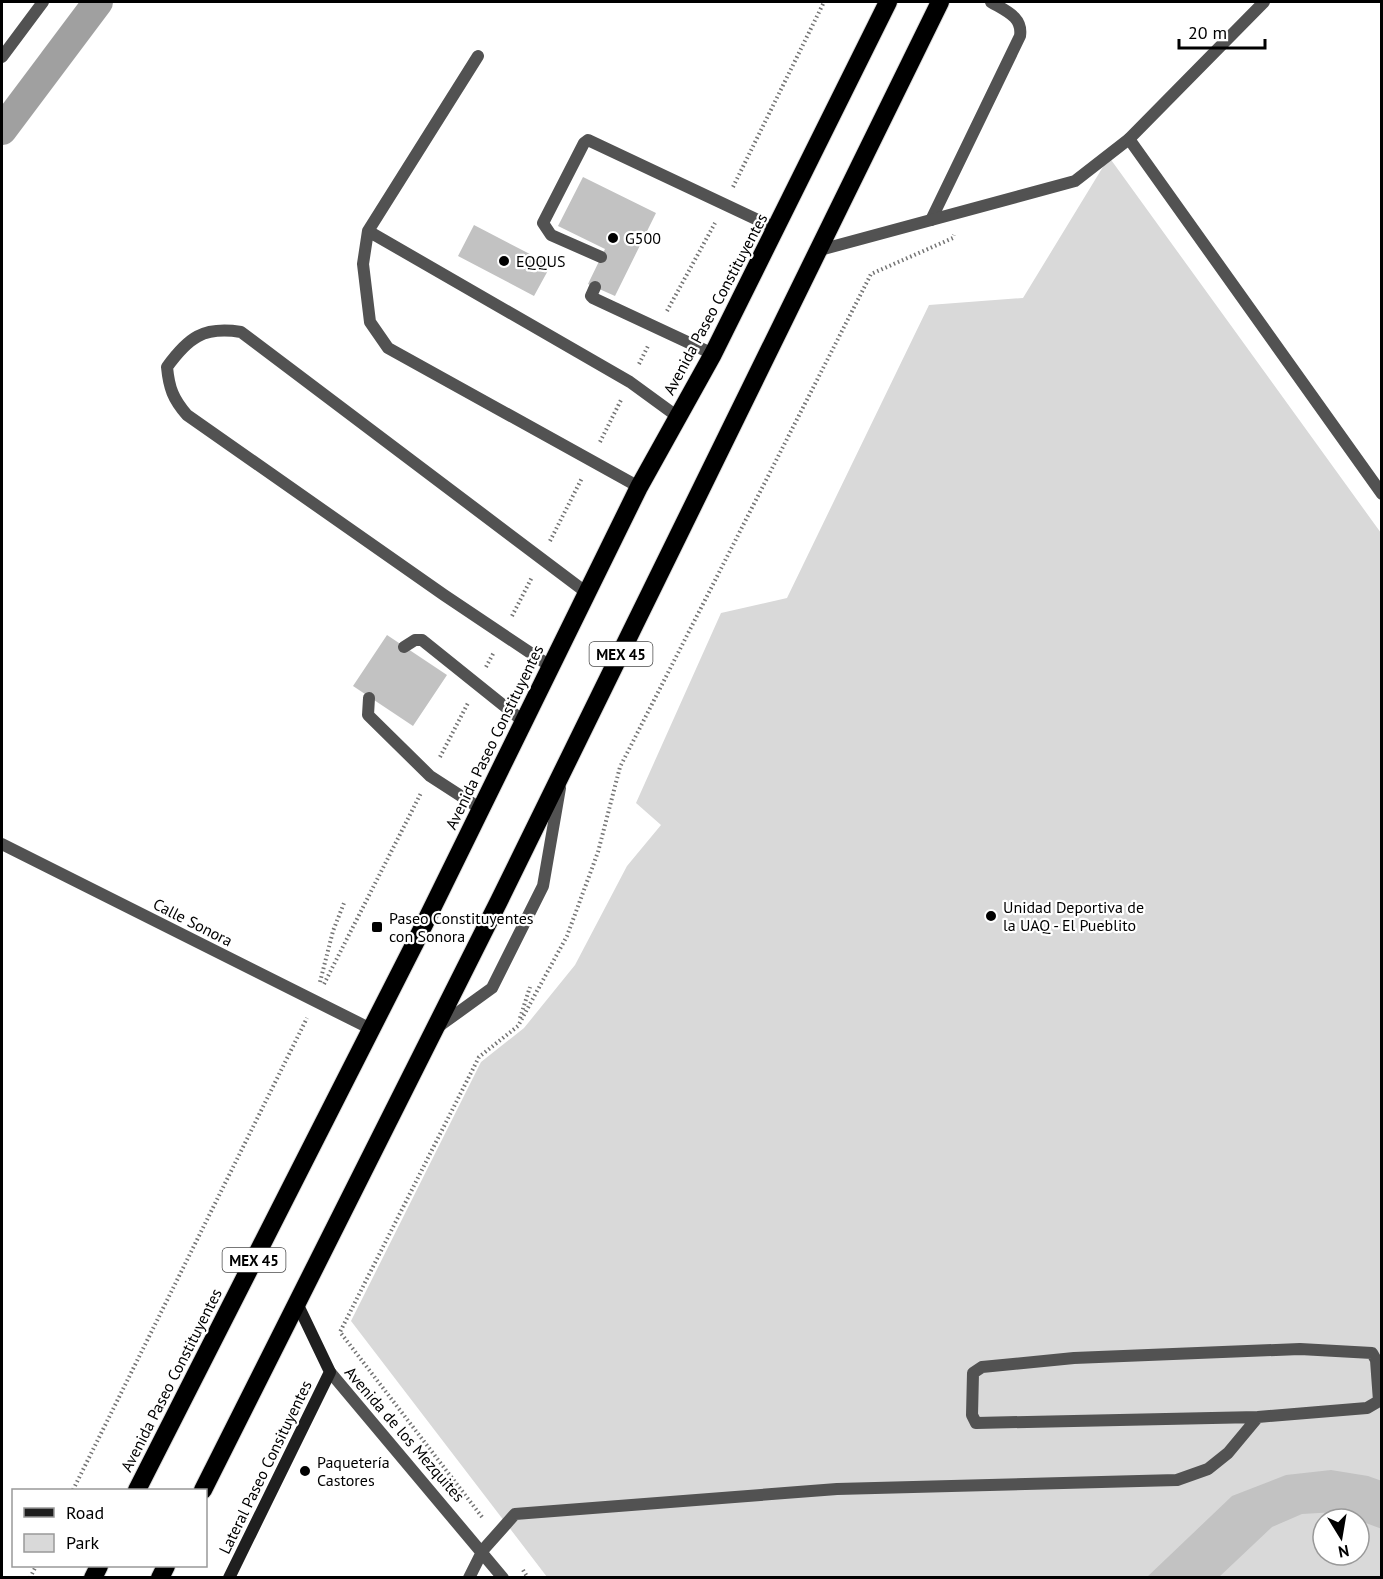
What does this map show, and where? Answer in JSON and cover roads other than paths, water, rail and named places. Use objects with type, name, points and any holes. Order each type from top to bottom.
[{"type":"highway","name":"Avenida Paseo Constituyentes","points":[[138,1489],[481,809],[639,487],[713,354],[888,2]]},
{"type":"highway","name":"MEX 45","points":[[204,1489],[563,772],[940,2]]},
{"type":"street","points":[[2,57],[43,2]]},
{"type":"street","points":[[931,220],[1020,36],[1022,26],[1018,20],[991,2]]},
{"type":"street","points":[[820,250],[1075,181],[1129,139],[1264,2]]},
{"type":"street","points":[[478,56],[368,231],[363,264],[370,322],[388,348],[639,487]]},
{"type":"street","points":[[1129,139],[1382,495]]},
{"type":"street","points":[[601,257],[551,235],[543,223],[584,143],[588,140],[777,229]]},
{"type":"street","points":[[368,231],[630,382],[678,417]]},
{"type":"street","points":[[595,287],[591,296],[593,298],[713,354]]},
{"type":"street","points":[[550,666],[434,589],[187,415],[175,401],[168,387],[167,367],[186,341],[224,329],[241,332],[587,593]]},
{"type":"street","points":[[404,647],[415,640],[422,640],[476,686],[523,721]]},
{"type":"street","points":[[369,698],[368,715],[430,776],[481,809]]},
{"type":"street","points":[[435,1029],[492,988],[543,886],[563,772]]},
{"type":"street","name":"Calle Sonora","points":[[2,844],[371,1029]]},
{"type":"street","name":"Avenida de los Mezquites","points":[[297,1303],[330,1372],[483,1550],[503,1578]]},
{"type":"street","points":[[469,1578],[483,1550],[515,1514],[837,1489],[1177,1480],[1208,1469],[1227,1453],[1258,1417],[1367,1408],[1379,1401],[1376,1360],[1372,1353],[1300,1349],[1074,1358],[982,1367],[973,1373],[972,1415],[976,1423],[1258,1417]]},
{"type":"street","name":"Lateral Paseo Consituyentes","points":[[229,1578],[330,1372]]},
{"type":"waterway","points":[[2,130],[98,2]]},
{"type":"place","name":"G500","points":[[613,238]]},
{"type":"place","name":"EQQUS","points":[[504,261]]},
{"type":"place","name":"Unidad Deportiva de la UAQ - El Pueblito","points":[[991,916]]},
{"type":"place","name":"Paseo Constituyentes con Sonora","points":[[377,927]]},
{"type":"place","name":"Paquetería Castores","points":[[305,1471]]}]
